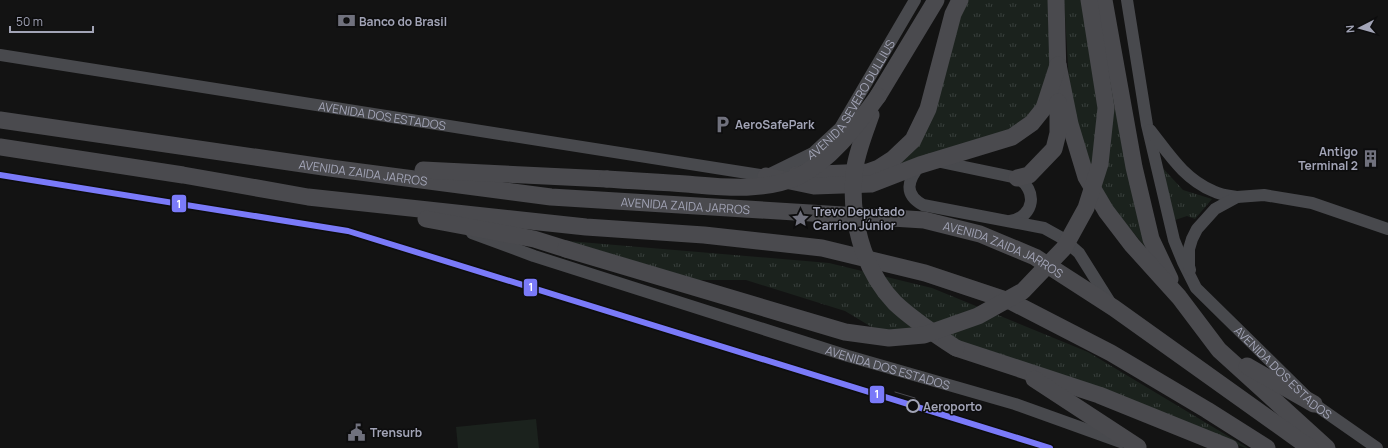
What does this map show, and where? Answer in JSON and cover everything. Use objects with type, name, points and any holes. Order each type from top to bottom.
[{"type":"highway","points":[[330,168],[434,170],[727,187],[752,187],[774,184],[797,177],[815,166],[851,132],[878,96],[936,0]]},
{"type":"highway","points":[[766,176],[868,172],[879,168],[893,159],[913,140],[928,109],[953,14],[960,0]]},
{"type":"highway","points":[[1017,178],[1029,175],[1054,149],[1058,133],[1056,0]]},
{"type":"highway","points":[[0,147],[308,196],[534,239],[845,332],[889,338],[924,335],[978,316],[1023,290],[1064,248],[1086,208],[1100,164],[1106,108],[1089,0]]},
{"type":"highway","points":[[1104,0],[1134,166],[1151,239],[1179,297]]},
{"type":"highway","points":[[766,176],[814,186],[871,184],[926,163],[1012,137],[1032,123],[1044,108],[1058,65]]},
{"type":"highway","points":[[1058,65],[1070,124],[1086,177],[1106,211],[1132,245],[1179,297],[1219,350],[1327,448]]},
{"type":"highway","points":[[878,96],[860,144],[855,168],[855,220],[860,240],[869,264],[882,287],[895,302],[916,321],[956,348],[1099,395],[1230,448]]},
{"type":"highway","name":"AVENIDA ZAIDA JARROS","points":[[0,120],[330,168],[551,197],[924,220],[980,234],[1035,257],[1114,308],[1310,448]]},
{"type":"highway","points":[[308,196],[586,227],[704,235],[822,248],[925,273],[1020,306],[1111,353],[1207,410],[1267,448]]},
{"type":"highway","points":[[1219,350],[1314,404]]},
{"type":"highway","points":[[1015,367],[1139,448]]},
{"type":"street","name":"AVENIDA SEVERO DULLIUS","points":[[766,176],[813,153],[840,128],[916,0]]},
{"type":"street","points":[[1128,0],[1147,125],[1174,240],[1196,288]]},
{"type":"street","name":"AVENIDA DOS ESTADOS","points":[[0,55],[766,176]]},
{"type":"street","points":[[1147,125],[1189,177],[1198,184],[1215,192],[1237,198]]},
{"type":"street","points":[[1009,221],[1022,217],[1030,207],[1030,194],[1023,181],[1017,178],[926,163],[910,178],[910,191],[917,202],[923,205],[1044,228],[1062,238],[1079,253],[1114,308]]},
{"type":"street","points":[[1196,288],[1189,266],[1189,249],[1192,239],[1197,229],[1215,209],[1237,198],[1264,195],[1312,203],[1388,229]]},
{"type":"street","name":"AVENIDA DOS ESTADOS","points":[[445,223],[534,256],[848,356],[1015,404],[1139,448]]},
{"type":"street","name":"AVENIDA DOS ESTADOS","points":[[1196,288],[1314,404],[1377,448]]},
{"type":"green space","points":[[966,0],[1051,0],[1053,47],[1048,82],[1040,104],[1015,130],[870,178],[918,145]]},
{"type":"green space","points":[[1064,0],[1095,0],[1153,256],[1111,206],[1083,157],[1070,97]]},
{"type":"green space","points":[[1159,164],[1183,190],[1212,199],[1195,219],[1187,216],[1172,221]]},
{"type":"green space","points":[[568,241],[829,263],[932,288],[1088,352],[1248,448],[1105,389],[963,344],[875,329],[845,311],[746,280],[697,280]]},
{"type":"green space","points":[[536,419],[539,448],[458,448],[456,427]]},
{"type":"tram line","points":[[895,392],[915,398]]},
{"type":"transit line","name":"1","points":[[0,175],[348,231],[1050,448]]},
{"type":"place","name":"Banco do Brasil","points":[[346,21]]},
{"type":"place","name":"AeroSafePark","points":[[722,124]]},
{"type":"place","name":"Antigo Terminal 2","points":[[1371,158]]},
{"type":"place","name":"Trevo Deputado Carrion Júnior","points":[[800,218]]},
{"type":"place","name":"Aeroporto","points":[[913,406]]},
{"type":"place","name":"Trensurb","points":[[357,432]]}]
